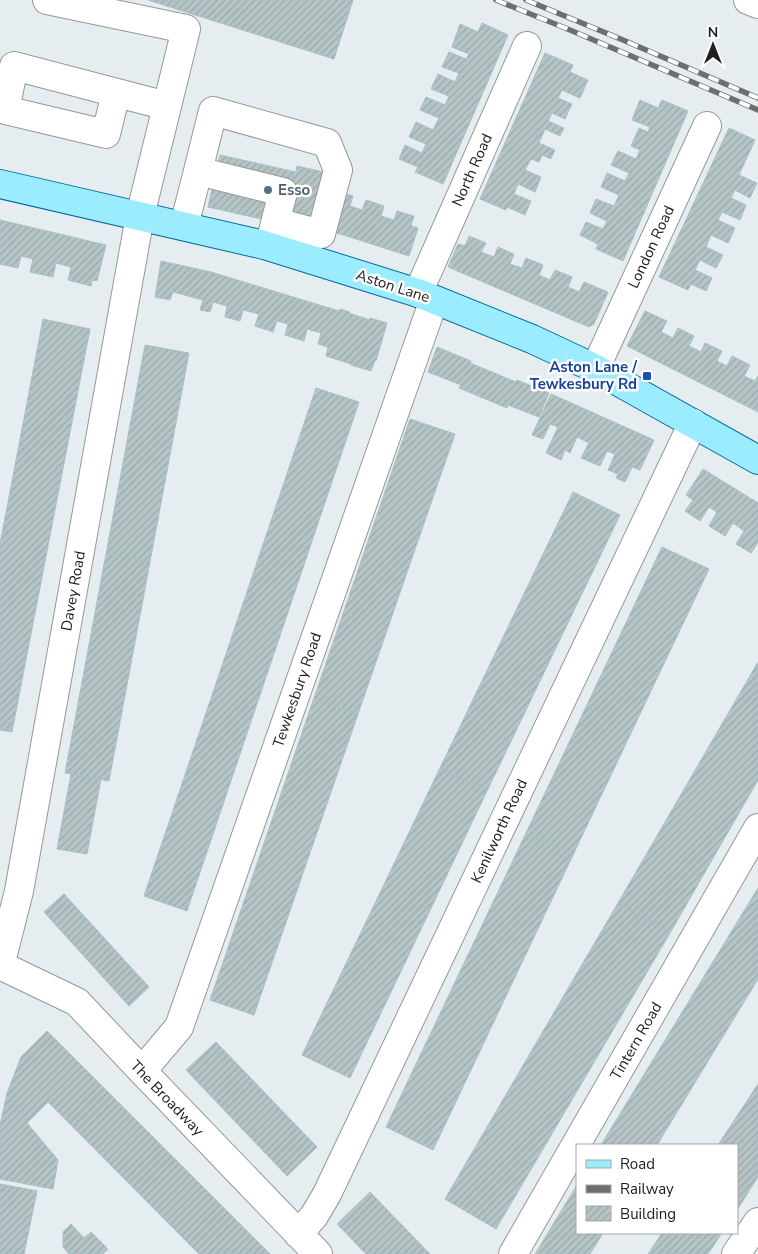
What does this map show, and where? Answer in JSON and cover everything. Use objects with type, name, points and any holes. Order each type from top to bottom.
[{"type":"main road","name":"Aston Lane","points":[[0,184],[184,226],[272,234],[532,339],[594,368],[758,460]]},
{"type":"street","name":"Davey Road","points":[[0,966],[9,889],[140,216],[186,29],[47,0]]},
{"type":"street","points":[[748,0],[758,4]]},
{"type":"street","name":"North Road","points":[[427,296],[527,46]]},
{"type":"street","points":[[116,93],[167,106]]},
{"type":"street","points":[[184,226],[213,111],[327,143],[338,170],[322,234],[272,234],[284,192],[198,171]]},
{"type":"street","name":"London Road","points":[[594,368],[707,126]]},
{"type":"street","name":"Tewkesbury Road","points":[[142,1071],[179,1027],[429,314],[427,296]]},
{"type":"street","name":"Kenilworth Road","points":[[298,1234],[314,1216],[327,1194],[693,423]]},
{"type":"street","name":"Tintern Road","points":[[577,1144],[758,828]]},
{"type":"street","name":"The Broadway","points":[[0,966],[77,1002],[318,1254]]},
{"type":"street","name":"Tintern Road","points":[[514,1254],[576,1146]]},
{"type":"street","points":[[736,1254],[758,1222]]},
{"type":"building","points":[[148,0],[353,0],[334,59]]},
{"type":"building","points":[[482,23],[508,35],[443,184],[415,172],[418,167],[399,159],[405,145],[422,153],[426,144],[409,137],[416,122],[433,130],[439,118],[420,110],[426,97],[445,105],[449,96],[431,89],[438,74],[455,82],[459,73],[442,67],[449,52],[466,59],[469,54],[452,47],[460,24],[478,32]]},
{"type":"building","points":[[545,53],[573,65],[570,72],[588,80],[580,98],[562,90],[558,98],[572,104],[565,119],[552,113],[548,121],[564,128],[560,136],[545,129],[539,143],[555,150],[551,159],[542,155],[539,162],[531,159],[525,170],[541,177],[535,192],[518,184],[514,194],[531,201],[525,215],[507,207],[506,210],[480,199]]},
{"type":"building","points":[[640,100],[658,108],[662,100],[688,111],[623,261],[596,249],[598,244],[580,235],[586,222],[603,229],[607,221],[590,213],[596,199],[614,206],[619,195],[601,187],[607,173],[625,181],[629,173],[611,165],[618,151],[636,159],[640,150],[631,146],[639,128],[648,132],[650,127],[632,120]]},
{"type":"building","points":[[729,128],[755,140],[739,175],[757,183],[750,198],[735,190],[731,198],[746,205],[740,220],[722,212],[718,220],[735,228],[728,243],[711,235],[706,247],[723,255],[716,268],[700,260],[695,270],[712,278],[706,291],[691,284],[688,290],[659,277]]},
{"type":"building","name":"Esso","points":[[220,155],[296,172],[297,166],[328,173],[318,220],[263,208],[261,219],[208,207]]},
{"type":"building","points":[[343,193],[353,196],[350,206],[362,210],[366,200],[384,206],[381,216],[394,220],[397,211],[414,216],[411,226],[418,228],[409,256],[331,231]]},
{"type":"building","points":[[0,220],[106,245],[97,281],[92,280],[91,286],[68,280],[71,267],[56,263],[53,277],[30,272],[33,259],[21,256],[18,268],[0,264]]},
{"type":"building","points":[[469,236],[486,243],[481,252],[494,257],[498,247],[514,254],[510,264],[522,268],[526,258],[543,265],[539,275],[550,280],[555,270],[572,277],[568,287],[579,292],[584,282],[608,292],[594,324],[589,327],[448,267],[458,244],[465,246]]},
{"type":"building","points":[[161,261],[211,272],[339,311],[340,309],[350,312],[370,320],[370,318],[387,323],[376,361],[371,371],[326,356],[328,347],[318,344],[321,333],[307,329],[304,341],[285,335],[288,324],[277,321],[273,332],[255,326],[259,314],[243,310],[240,321],[225,317],[227,306],[213,302],[210,312],[200,310],[203,300],[173,292],[170,300],[155,297]]},
{"type":"building","points":[[645,311],[667,321],[661,332],[673,338],[678,328],[694,336],[689,346],[701,352],[705,343],[722,351],[717,361],[727,366],[732,356],[750,365],[744,376],[755,381],[758,376],[758,412],[627,346]]},
{"type":"building","points":[[43,319],[90,329],[12,732],[0,730],[0,544]]},
{"type":"building","points":[[145,345],[189,353],[150,562],[106,554]]},
{"type":"building","points":[[437,347],[516,382],[517,380],[549,393],[539,417],[508,405],[507,408],[459,388],[461,385],[428,372]]},
{"type":"building","points":[[316,388],[359,402],[187,911],[144,896]]},
{"type":"building","points":[[551,394],[654,440],[640,470],[632,467],[625,482],[616,478],[618,474],[608,470],[615,454],[607,451],[600,466],[581,458],[589,443],[577,437],[570,453],[565,450],[561,460],[546,453],[558,427],[550,424],[543,439],[532,435]]},
{"type":"building","points":[[410,419],[455,434],[358,714],[314,698]]},
{"type":"building","points":[[703,469],[758,503],[758,542],[751,553],[736,544],[744,531],[733,523],[725,536],[709,526],[717,512],[709,507],[700,521],[685,511],[693,500],[686,495]]},
{"type":"building","points":[[573,492],[620,515],[487,791],[440,768]]},
{"type":"building","points":[[662,547],[709,569],[573,855],[526,833]]},
{"type":"building","points":[[106,554],[150,562],[109,781],[65,773]]},
{"type":"building","points":[[758,662],[758,780],[670,933],[618,903]]},
{"type":"building","points":[[314,698],[358,714],[254,1015],[210,1000]]},
{"type":"building","points":[[440,768],[487,791],[350,1078],[302,1055]]},
{"type":"building","points":[[71,774],[101,779],[87,854],[57,849]]},
{"type":"building","points":[[526,833],[573,855],[433,1150],[386,1127]]},
{"type":"building","points":[[758,888],[758,979],[658,1144],[602,1144]]},
{"type":"building","points":[[64,894],[149,987],[129,1006],[44,912]]},
{"type":"building","points":[[618,903],[670,933],[496,1229],[445,1199]]},
{"type":"building","points":[[47,1031],[270,1254],[199,1254],[48,1102],[27,1123],[7,1093],[21,1057]]},
{"type":"building","points":[[216,1042],[317,1147],[287,1176],[186,1070]]},
{"type":"building","points":[[758,1084],[758,1177],[738,1208],[738,1144],[719,1144]]},
{"type":"building","points":[[7,1093],[27,1123],[58,1160],[53,1189],[0,1179],[0,1125]]},
{"type":"building","points":[[0,1184],[37,1191],[24,1254],[0,1254]]},
{"type":"building","points":[[576,1187],[576,1234],[602,1234],[590,1254],[535,1254]]},
{"type":"building","points":[[370,1192],[430,1254],[366,1254],[337,1224]]},
{"type":"building","points":[[71,1224],[84,1238],[91,1232],[108,1249],[103,1254],[69,1254],[63,1247],[63,1232]]},
{"type":"building","points":[[661,1234],[721,1234],[708,1254],[648,1254]]},
{"type":"railway","points":[[496,0],[758,110]]},
{"type":"railway","points":[[526,0],[758,98]]},
{"type":"place","name":"Esso","points":[[268,190]]},
{"type":"place","name":"Aston Lane / Tewkesbury Rd","points":[[647,376]]}]
